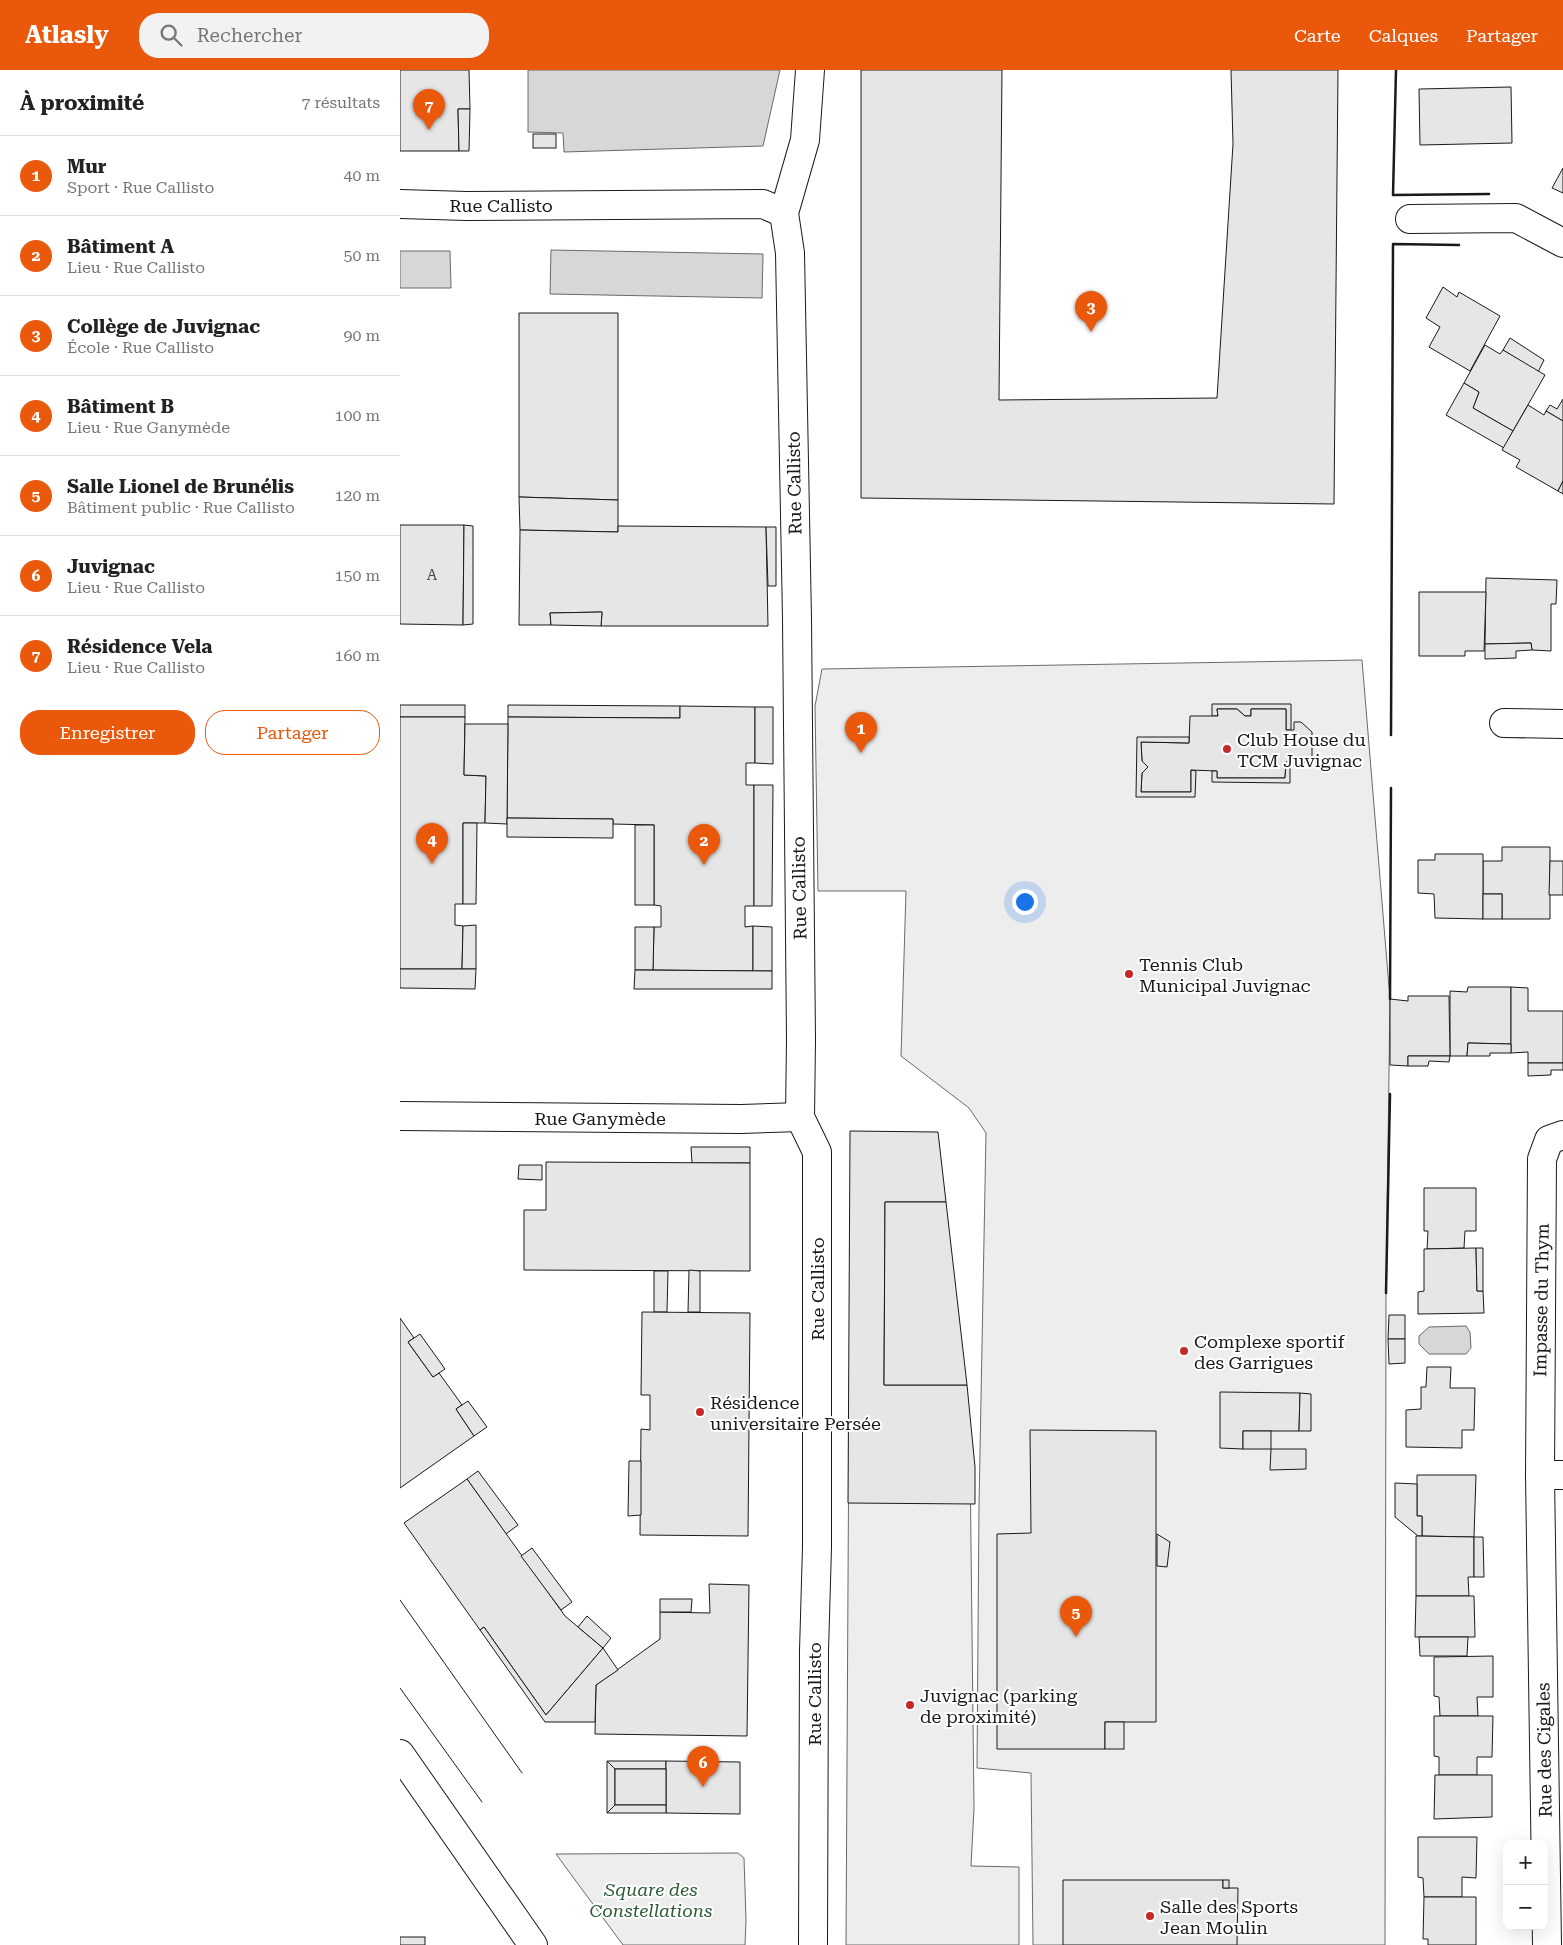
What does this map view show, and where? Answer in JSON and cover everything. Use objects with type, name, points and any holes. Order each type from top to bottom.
[{"type":"street","points":[[784,213],[805,140],[810,70]]},
{"type":"street","name":"Rue Callisto","points":[[400,204],[467,206],[763,204],[784,213],[790,253],[797,619],[800,1117],[817,1152],[817,1547],[814,1651],[813,1945]]},
{"type":"street","points":[[1410,219],[1516,218],[1563,243]]},
{"type":"street","points":[[1504,724],[1563,724]]},
{"type":"street","name":"Rue Ganymède","points":[[400,1116],[741,1119],[800,1117]]},
{"type":"street","name":"Impasse du Thym","points":[[1551,1475],[1542,1159],[1549,1140],[1563,1135]]},
{"type":"street","name":"Rue des Cigales","points":[[1547,1945],[1552,1584],[1551,1475]]},
{"type":"street","points":[[400,1754],[533,1945]]},
{"type":"shaded area","points":[[528,70],[780,70],[763,146],[564,152],[563,133],[528,132]]},
{"type":"shaded area","points":[[551,250],[763,254],[762,298],[550,294]]},
{"type":"shaded area","points":[[400,251],[450,251],[451,288],[400,288]]},
{"type":"shaded area","name":"Complexe sportif des Garrigues","points":[[1362,660],[1390,999],[1386,1293],[1385,1945],[1033,1945],[1031,1773],[977,1768],[979,1505],[986,1133],[969,1108],[901,1056],[906,891],[818,891],[815,706],[822,669]]},
{"type":"shaded area","points":[[1466,1326],[1470,1332],[1471,1348],[1466,1354],[1429,1354],[1419,1344],[1419,1336],[1429,1327]]},
{"type":"shaded area","name":"Juvignac (parking de proximité)","points":[[849,1404],[970,1455],[974,1808],[971,1866],[1019,1867],[1019,1945],[846,1945]]},
{"type":"shaded area","name":"Square des Constellations","points":[[738,1853],[744,1858],[745,1945],[623,1945],[556,1854]]},
{"type":"building","points":[[400,70],[469,70],[470,109],[458,109],[459,151],[400,151]]},
{"type":"building","points":[[861,70],[1002,70],[999,400],[1217,398],[1233,144],[1231,70],[1338,70],[1334,504],[861,498]]},
{"type":"building","points":[[1511,87],[1512,143],[1420,145],[1419,89]]},
{"type":"building","points":[[458,109],[470,109],[469,151],[459,151]]},
{"type":"building","points":[[533,134],[556,134],[556,148],[533,148]]},
{"type":"building","points":[[1563,168],[1563,193],[1552,188]]},
{"type":"building","points":[[1443,287],[1457,297],[1459,292],[1500,316],[1470,371],[1429,347],[1440,327],[1426,318]]},
{"type":"building","points":[[519,313],[618,313],[618,500],[519,497]]},
{"type":"building","points":[[1510,338],[1544,360],[1538,372],[1503,350]]},
{"type":"building","points":[[1485,345],[1500,354],[1503,350],[1545,375],[1513,431],[1473,408],[1479,392],[1464,383]]},
{"type":"building","points":[[1464,383],[1479,392],[1473,408],[1513,431],[1504,448],[1446,415]]},
{"type":"building","points":[[1563,399],[1563,421],[1546,411],[1550,405],[1557,409]]},
{"type":"building","points":[[1528,405],[1544,415],[1546,411],[1563,421],[1563,481],[1558,491],[1516,467],[1520,460],[1502,450]]},
{"type":"building","points":[[1563,481],[1563,494],[1558,491]]},
{"type":"building","points":[[519,497],[618,500],[618,532],[520,530]]},
{"type":"building","points":[[400,525],[464,525],[463,625],[400,624]]},
{"type":"building","points":[[464,525],[473,526],[473,624],[463,625]]},
{"type":"building","points":[[618,526],[766,527],[768,626],[601,626],[602,612],[550,613],[551,625],[519,625],[520,530],[618,532]]},
{"type":"building","points":[[766,527],[776,527],[776,586],[768,586]]},
{"type":"building","points":[[1486,578],[1557,580],[1556,604],[1551,604],[1551,651],[1532,650],[1531,643],[1485,644]]},
{"type":"building","points":[[1419,592],[1486,592],[1484,651],[1465,651],[1465,656],[1419,656]]},
{"type":"building","points":[[602,612],[601,626],[551,625],[550,613]]},
{"type":"building","points":[[1531,643],[1532,650],[1516,651],[1516,658],[1485,659],[1485,644]]},
{"type":"building","points":[[1212,704],[1291,704],[1291,730],[1286,730],[1286,709],[1251,709],[1251,716],[1245,716],[1237,709],[1217,709],[1218,716],[1212,716]]},
{"type":"building","points":[[400,705],[465,705],[465,717],[400,717]]},
{"type":"building","points":[[508,705],[680,706],[680,718],[508,717]]},
{"type":"building","points":[[680,706],[755,707],[755,763],[746,763],[746,785],[754,785],[754,906],[745,906],[745,927],[753,926],[753,971],[653,970],[654,927],[661,927],[661,906],[654,905],[654,825],[613,824],[613,819],[507,818],[508,717],[680,718]]},
{"type":"building","points":[[755,707],[773,707],[773,764],[755,763]]},
{"type":"building","name":"Club House du TCM Juvignac","points":[[1217,709],[1237,709],[1245,716],[1251,716],[1251,709],[1286,709],[1286,730],[1294,730],[1294,722],[1301,722],[1312,732],[1312,756],[1300,766],[1294,766],[1294,762],[1286,762],[1285,778],[1217,778],[1217,771],[1191,770],[1191,792],[1141,792],[1142,773],[1148,767],[1142,761],[1141,742],[1189,743],[1190,716],[1218,716]]},
{"type":"building","points":[[400,717],[465,717],[464,775],[486,776],[485,823],[463,823],[463,904],[455,904],[455,925],[463,926],[462,969],[400,969]]},
{"type":"building","points":[[465,724],[508,724],[507,824],[485,823],[486,776],[464,775]]},
{"type":"building","points":[[1137,737],[1189,737],[1189,743],[1141,742],[1142,761],[1148,767],[1142,773],[1141,792],[1191,792],[1191,770],[1196,771],[1195,797],[1136,797]]},
{"type":"building","points":[[1286,762],[1290,762],[1290,783],[1212,782],[1212,771],[1217,771],[1217,778],[1285,778]]},
{"type":"building","points":[[754,785],[773,785],[772,906],[754,906]]},
{"type":"building","points":[[507,818],[613,819],[613,838],[507,837]]},
{"type":"building","points":[[463,823],[477,823],[476,904],[463,904]]},
{"type":"building","points":[[635,825],[654,825],[654,905],[635,905]]},
{"type":"building","points":[[1502,847],[1550,847],[1550,919],[1502,919],[1502,894],[1483,894],[1483,861],[1502,861]]},
{"type":"building","points":[[1435,854],[1483,854],[1483,919],[1435,918],[1434,894],[1418,893],[1418,860],[1435,860]]},
{"type":"building","points":[[1550,861],[1563,861],[1563,895],[1549,895]]},
{"type":"building","points":[[1483,894],[1502,894],[1502,919],[1483,919]]},
{"type":"building","points":[[476,925],[476,969],[462,969],[463,926]]},
{"type":"building","points":[[753,926],[772,927],[772,971],[753,971]]},
{"type":"building","points":[[635,927],[654,927],[653,970],[635,970]]},
{"type":"building","points":[[400,969],[476,969],[475,989],[400,988]]},
{"type":"building","points":[[635,970],[772,971],[772,989],[634,989]]},
{"type":"building","points":[[1468,987],[1511,987],[1511,1044],[1468,1043],[1467,1056],[1450,1056],[1450,991],[1467,992]]},
{"type":"building","points":[[1511,987],[1528,988],[1528,1011],[1563,1011],[1563,1063],[1528,1063],[1528,1052],[1511,1053]]},
{"type":"building","points":[[1408,996],[1449,996],[1450,1056],[1408,1056],[1408,1066],[1390,1065],[1390,999],[1408,1001]]},
{"type":"building","points":[[1468,1043],[1511,1044],[1511,1053],[1490,1053],[1490,1056],[1467,1056]]},
{"type":"building","points":[[1408,1056],[1450,1056],[1449,1062],[1429,1061],[1428,1066],[1408,1066]]},
{"type":"building","points":[[1528,1063],[1563,1063],[1563,1070],[1551,1070],[1551,1075],[1528,1076]]},
{"type":"building","points":[[850,1131],[938,1132],[946,1202],[885,1202],[884,1385],[967,1385],[975,1467],[975,1504],[848,1503]]},
{"type":"building","points":[[691,1147],[750,1147],[750,1163],[692,1163]]},
{"type":"building","points":[[546,1162],[750,1163],[750,1271],[524,1270],[524,1210],[546,1210]]},
{"type":"building","points":[[519,1165],[542,1165],[542,1180],[518,1179]]},
{"type":"building","points":[[1424,1188],[1476,1188],[1476,1231],[1465,1231],[1464,1248],[1427,1249],[1428,1231],[1424,1231]]},
{"type":"building","points":[[885,1202],[946,1202],[967,1385],[884,1385]]},
{"type":"building","points":[[1476,1248],[1477,1291],[1483,1291],[1484,1313],[1418,1314],[1418,1292],[1424,1291],[1424,1249]]},
{"type":"building","points":[[1476,1248],[1483,1248],[1483,1291],[1477,1291]]},
{"type":"building","points":[[689,1270],[700,1271],[700,1312],[688,1312]]},
{"type":"building","points":[[654,1271],[668,1271],[667,1312],[654,1312]]},
{"type":"building","name":"Résidence universitaire Persée","points":[[642,1312],[750,1313],[748,1536],[640,1535],[641,1429],[650,1430],[650,1395],[641,1395]]},
{"type":"building","points":[[1389,1315],[1405,1315],[1405,1339],[1388,1339]]},
{"type":"building","points":[[400,1318],[414,1338],[408,1342],[433,1377],[439,1373],[462,1405],[456,1409],[474,1436],[400,1488]]},
{"type":"building","points":[[420,1334],[445,1369],[433,1377],[408,1342]]},
{"type":"building","points":[[1388,1339],[1405,1339],[1405,1363],[1389,1364]]},
{"type":"building","points":[[1427,1367],[1451,1367],[1450,1388],[1475,1388],[1474,1430],[1462,1430],[1462,1448],[1406,1447],[1406,1410],[1421,1409],[1421,1387],[1426,1387]]},
{"type":"building","points":[[1220,1392],[1300,1393],[1299,1431],[1243,1431],[1243,1449],[1220,1448]]},
{"type":"building","points":[[1300,1393],[1311,1394],[1311,1431],[1299,1431]]},
{"type":"building","points":[[468,1401],[487,1427],[474,1436],[456,1409]]},
{"type":"building","points":[[1030,1430],[1156,1431],[1156,1722],[1105,1722],[1105,1749],[997,1749],[997,1534],[1031,1533]]},
{"type":"building","points":[[1243,1431],[1271,1431],[1271,1449],[1243,1449]]},
{"type":"building","points":[[1271,1449],[1306,1449],[1306,1469],[1270,1470]]},
{"type":"building","points":[[629,1461],[641,1461],[641,1515],[628,1516]]},
{"type":"building","points":[[478,1471],[518,1525],[506,1534],[467,1479]]},
{"type":"building","points":[[1417,1475],[1476,1475],[1474,1537],[1422,1536],[1422,1516],[1417,1516]]},
{"type":"building","points":[[467,1479],[565,1616],[603,1648],[546,1715],[484,1627],[480,1630],[404,1523]]},
{"type":"building","points":[[1395,1483],[1417,1484],[1417,1516],[1422,1516],[1422,1536],[1418,1536],[1395,1517]]},
{"type":"building","points":[[1157,1534],[1170,1542],[1167,1567],[1157,1566]]},
{"type":"building","points":[[1416,1536],[1474,1537],[1474,1577],[1468,1577],[1469,1596],[1416,1596]]},
{"type":"building","points":[[1474,1537],[1483,1537],[1484,1577],[1474,1577]]},
{"type":"building","points":[[532,1548],[572,1602],[561,1610],[521,1556]]},
{"type":"building","points":[[709,1584],[749,1585],[747,1736],[595,1734],[596,1685],[660,1639],[660,1612],[710,1613]]},
{"type":"building","points":[[1416,1596],[1474,1596],[1475,1637],[1415,1637]]},
{"type":"building","points":[[660,1599],[692,1599],[691,1612],[660,1612]]},
{"type":"building","points":[[587,1616],[611,1638],[603,1648],[578,1627]]},
{"type":"building","points":[[484,1627],[546,1715],[603,1648],[618,1670],[596,1685],[595,1722],[545,1722],[480,1630]]},
{"type":"building","points":[[1419,1637],[1468,1637],[1467,1656],[1420,1656]]},
{"type":"building","points":[[1493,1656],[1493,1697],[1477,1697],[1478,1716],[1440,1716],[1439,1697],[1434,1696],[1434,1657]]},
{"type":"building","points":[[1434,1716],[1493,1716],[1492,1757],[1477,1757],[1477,1775],[1439,1775],[1439,1757],[1434,1756]]},
{"type":"building","points":[[1105,1722],[1124,1722],[1124,1749],[1105,1749]]},
{"type":"building","points":[[607,1761],[666,1761],[666,1769],[615,1769]]},
{"type":"building","points":[[607,1761],[615,1769],[615,1805],[607,1813]]},
{"type":"building","points":[[666,1761],[740,1762],[740,1814],[666,1813]]},
{"type":"building","points":[[615,1769],[666,1769],[666,1805],[615,1805]]},
{"type":"building","points":[[1435,1775],[1492,1775],[1492,1817],[1434,1819]]},
{"type":"building","points":[[615,1805],[666,1805],[666,1813],[607,1813]]},
{"type":"building","points":[[1418,1837],[1477,1837],[1476,1878],[1462,1877],[1462,1897],[1424,1897],[1423,1878],[1418,1877]]},
{"type":"building","name":"Salle des Sports Jean Moulin","points":[[1063,1880],[1223,1880],[1223,1888],[1238,1888],[1237,1945],[1063,1945]]},
{"type":"building","points":[[1223,1880],[1229,1880],[1229,1888],[1223,1888]]},
{"type":"building","points":[[1424,1897],[1476,1897],[1476,1945],[1428,1945],[1428,1939],[1423,1939]]},
{"type":"building","points":[[400,1937],[425,1937],[425,1945],[400,1945]]},
{"type":"tram line","points":[[400,1600],[522,1773]]},
{"type":"tram line","points":[[400,1688],[482,1802]]},
{"type":"wall","points":[[1396,70],[1393,195],[1489,194]]},
{"type":"wall","points":[[1391,735],[1393,244],[1459,245]]},
{"type":"wall","points":[[1390,999],[1391,788]]},
{"type":"wall","points":[[1386,1293],[1390,1094]]},
{"type":"place","name":"Résidence Vela","points":[[429,130]]},
{"type":"place","name":"Collège de Juvignac","points":[[1091,332]]},
{"type":"place","name":"Club House du TCM Juvignac","points":[[1227,749]]},
{"type":"place","name":"Mur","points":[[861,753]]},
{"type":"place","name":"Bâtiment B","points":[[432,864]]},
{"type":"place","name":"Bâtiment A","points":[[704,865]]},
{"type":"place","name":"Tennis Club Municipal Juvignac","points":[[1129,974]]},
{"type":"place","name":"Complexe sportif des Garrigues","points":[[1184,1351]]},
{"type":"place","name":"Résidence universitaire Persée","points":[[700,1412]]},
{"type":"place","name":"Salle Lionel de Brunélis","points":[[1076,1637]]},
{"type":"place","name":"Juvignac (parking de proximité)","points":[[910,1705]]},
{"type":"place","name":"Juvignac","points":[[703,1787]]},
{"type":"place","name":"Salle des Sports Jean Moulin","points":[[1150,1916]]}]
